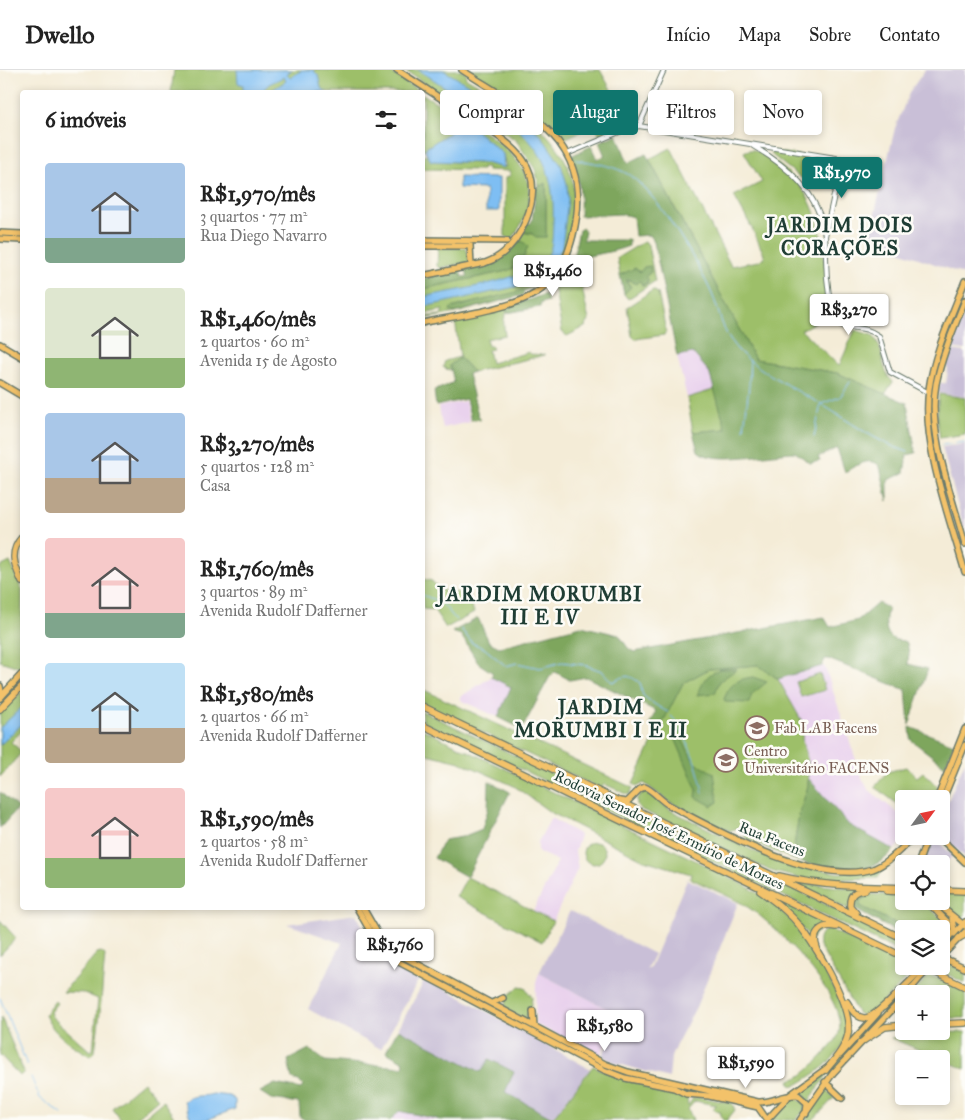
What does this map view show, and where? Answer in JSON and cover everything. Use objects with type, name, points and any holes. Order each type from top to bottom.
[{"type":"highway","points":[[20,540],[16,545],[14,555],[20,578]]},
{"type":"highway","points":[[1,697],[20,677]]},
{"type":"highway","points":[[0,709],[20,689]]},
{"type":"highway","name":"Rodovia Senador José Ermírio de Moraes","points":[[425,707],[895,935]]},
{"type":"highway","name":"Rodovia Senador José Ermírio de Moraes","points":[[425,726],[895,954]]},
{"type":"highway","points":[[760,869],[805,881],[895,888]]},
{"type":"highway","points":[[747,881],[777,903],[806,934],[844,1004],[848,1018],[846,1042],[826,1070]]},
{"type":"highway","points":[[873,924],[851,908],[850,901],[855,892],[868,890],[895,892]]},
{"type":"highway","points":[[950,890],[965,891]]},
{"type":"highway","points":[[935,910],[945,920]]},
{"type":"highway","points":[[852,933],[836,926],[823,927],[815,936],[816,948],[855,1015],[861,1018],[868,1018],[886,1004]]},
{"type":"highway","points":[[950,961],[965,968]]},
{"type":"highway","points":[[941,975],[965,987]]},
{"type":"highway","points":[[950,1022],[965,1022]]},
{"type":"highway","points":[[860,1043],[885,1027],[895,1026]]},
{"type":"main road","points":[[397,70],[501,137],[517,151],[528,167],[534,195],[522,229],[506,252],[495,260],[425,275]]},
{"type":"main road","points":[[425,322],[520,301],[539,292],[550,282],[564,263],[577,220],[577,182],[567,154],[557,137],[543,125],[462,70]]},
{"type":"main road","points":[[0,233],[20,234]]},
{"type":"main road","points":[[0,239],[20,240]]},
{"type":"main road","points":[[425,240],[470,243]]},
{"type":"main road","points":[[425,246],[507,241]]},
{"type":"main road","points":[[470,243],[471,266]]},
{"type":"main road","points":[[965,281],[939,353],[928,393],[930,438],[965,572]]},
{"type":"main road","points":[[965,301],[944,355],[936,385],[934,408],[937,442],[965,544]]},
{"type":"main road","points":[[0,344],[20,356]]},
{"type":"main road","points":[[0,383],[20,395]]},
{"type":"main road","points":[[928,393],[936,385]]},
{"type":"main road","points":[[942,487],[948,488],[956,510]]},
{"type":"main road","points":[[0,686],[1,697]]},
{"type":"main road","points":[[941,790],[965,729]]},
{"type":"main road","points":[[946,790],[965,745]]},
{"type":"main road","points":[[946,790],[952,774],[948,772]]},
{"type":"main road","name":"Rua Facens","points":[[614,800],[627,802],[642,787],[648,788],[668,804],[745,842],[770,854],[812,867],[854,872],[874,868],[887,861],[904,845]]},
{"type":"main road","points":[[636,794],[635,806],[645,815]]},
{"type":"main road","points":[[947,845],[965,862]]},
{"type":"main road","points":[[358,910],[389,952],[612,1074],[674,1088],[681,1092],[758,1107],[769,1119],[790,1095],[826,1070],[886,1004],[919,975]]},
{"type":"main road","points":[[364,910],[389,952],[617,1069],[764,1102],[780,1096],[798,1095],[804,1099],[806,1112]]},
{"type":"main road","points":[[944,910],[964,924],[950,939]]},
{"type":"main road","points":[[948,914],[954,928],[950,935]]},
{"type":"main road","points":[[950,948],[963,935]]},
{"type":"main road","points":[[914,985],[919,975]]},
{"type":"main road","points":[[491,1004],[503,998]]},
{"type":"main road","points":[[800,1120],[825,1082],[895,1006]]},
{"type":"main road","points":[[533,1011],[534,1026]]},
{"type":"main road","points":[[825,1082],[842,1098]]},
{"type":"main road","points":[[681,1092],[678,1088],[682,1085]]},
{"type":"main road","points":[[695,1095],[698,1088]]},
{"type":"street","points":[[639,126],[664,70]]},
{"type":"street","points":[[567,154],[624,130],[639,126],[842,159],[825,236]]},
{"type":"street","points":[[751,144],[788,169],[805,187],[819,216],[825,236],[829,295],[837,323],[846,327],[867,328],[879,336],[890,372],[928,393]]},
{"type":"street","points":[[768,155],[771,148]]},
{"type":"street","points":[[819,216],[829,216]]},
{"type":"shaded area","points":[[925,70],[965,70],[965,275],[872,241],[872,225],[895,128],[910,91]]},
{"type":"shaded area","points":[[965,313],[965,350],[950,348]]},
{"type":"shaded area","points":[[950,350],[965,352],[965,397],[938,393],[940,383],[946,383],[948,369],[945,365]]},
{"type":"shaded area","points":[[693,353],[709,372],[716,389],[687,398],[677,356]]},
{"type":"shaded area","points":[[465,401],[470,422],[443,428],[438,407]]},
{"type":"shaded area","points":[[965,444],[965,532],[942,447]]},
{"type":"shaded area","points":[[822,666],[825,667],[862,778],[868,789],[895,811],[895,845],[899,845],[894,850],[849,825],[808,778],[808,762],[802,739],[804,725],[778,679]]},
{"type":"shaded area","points":[[491,677],[511,687],[498,717],[462,701],[460,697]]},
{"type":"shaded area","points":[[965,761],[965,857],[950,843],[950,796]]},
{"type":"shaded area","points":[[551,818],[580,835],[575,851],[578,868],[553,921],[533,911],[558,861],[538,852],[538,842]]},
{"type":"shaded area","points":[[927,845],[941,845],[953,855],[950,858],[950,855],[923,855]]},
{"type":"shaded area","points":[[687,879],[738,903],[696,1007],[671,1057],[669,1078],[616,1063],[602,1056],[621,1016],[539,973],[570,911],[654,954],[646,970],[650,967]]},
{"type":"shaded area","points":[[356,914],[380,957],[420,977],[381,1049],[308,1009],[342,943],[287,924]]},
{"type":"shaded area","points":[[539,973],[621,1016],[600,1055],[535,1024],[536,982]]},
{"type":"shaded area","points":[[426,978],[590,1069],[552,1118],[505,1092],[514,1072],[481,1072],[398,1029]]},
{"type":"shaded area","points":[[399,1111],[441,1118],[442,1120],[391,1120]]},
{"type":"green space","points":[[174,70],[387,70],[418,90],[171,90]]},
{"type":"green space","points":[[404,70],[460,70],[467,74],[465,77],[486,90],[440,90],[440,92]]},
{"type":"green space","points":[[466,70],[600,70],[611,90],[553,90],[553,130],[543,121],[543,90],[496,90]]},
{"type":"green space","points":[[425,95],[440,104],[440,135],[446,135],[425,149]]},
{"type":"green space","points":[[543,131],[564,158],[571,175],[574,195],[572,215],[563,256],[556,268],[547,278],[524,290],[450,309],[456,313],[425,319],[425,317],[441,315],[443,310],[425,314],[425,289],[507,271],[524,254],[522,241],[517,243],[522,232],[546,237],[546,184],[539,186],[535,169],[516,140],[508,135],[543,135]]},
{"type":"green space","points":[[481,135],[489,135],[508,151],[522,169],[529,190],[526,213],[511,240],[505,236],[505,178],[510,176],[510,171],[487,170],[487,167],[482,167],[482,170],[425,169],[425,155],[427,154],[432,161],[485,163],[506,167],[503,154]]},
{"type":"green space","points":[[557,135],[573,135],[562,140]]},
{"type":"green space","points":[[617,135],[628,163],[646,154],[755,359],[837,373],[907,403],[916,453],[907,455],[904,473],[888,480],[888,501],[880,467],[873,462],[868,462],[845,472],[837,448],[818,457],[820,461],[810,463],[795,452],[730,458],[706,455],[698,451],[693,432],[726,429],[709,372],[693,353],[677,356],[654,242],[650,235],[635,236],[633,217],[622,214],[580,216],[579,185],[576,171],[569,157],[591,146],[597,159],[605,156],[599,142]]},
{"type":"green space","points":[[671,148],[731,266],[759,261],[765,257],[752,228],[734,196],[762,182],[744,152],[751,150],[759,152],[791,175],[804,192],[813,209],[819,228],[831,313],[801,330],[839,366],[855,330],[872,335],[879,346],[886,371],[893,382],[885,394],[837,373],[755,359],[649,159]]},
{"type":"green space","points":[[773,151],[809,157],[805,177],[801,178],[772,155]]},
{"type":"green space","points":[[546,183],[546,237],[536,237],[531,233],[522,232],[527,222],[530,224],[532,221],[536,188]]},
{"type":"green space","points":[[583,228],[585,232],[583,240],[629,240],[629,246],[576,259],[573,257],[579,230]]},
{"type":"green space","points":[[522,241],[528,246],[521,265],[507,271],[425,289],[425,278],[460,270],[462,277],[468,276],[465,269],[495,263],[517,243]]},
{"type":"green space","points":[[645,241],[648,245],[655,281],[628,299],[624,294],[631,287],[626,280],[640,281],[643,286],[648,283],[644,277],[651,272],[630,272],[620,275],[617,258]]},
{"type":"green space","points":[[438,248],[466,248],[470,262],[439,268],[437,266]]},
{"type":"green space","points":[[574,265],[578,268],[589,321],[585,327],[567,336],[562,332],[554,285],[565,267]]},
{"type":"green space","points":[[650,266],[651,272],[645,277],[649,280],[643,286],[640,281],[636,284],[628,279],[626,282],[631,287],[624,294],[620,275],[635,268],[640,272],[644,267]]},
{"type":"green space","points":[[525,290],[523,295],[456,313],[450,311],[451,308]]},
{"type":"green space","points":[[653,290],[658,293],[666,331],[664,335],[635,339],[632,336],[627,307]]},
{"type":"green space","points":[[545,294],[548,301],[541,303],[540,307],[507,313],[506,308]]},
{"type":"green space","points":[[506,308],[507,313],[504,318],[505,335],[486,339],[488,346],[492,346],[493,349],[488,350],[491,363],[529,352],[530,354],[545,355],[473,372],[460,358],[450,365],[450,371],[443,367],[445,361],[460,357],[455,320]]},
{"type":"green space","points":[[460,358],[473,372],[468,374],[478,415],[481,419],[471,420],[466,399],[436,406],[434,391],[454,382],[450,365]]},
{"type":"green space","points":[[716,389],[727,429],[693,432],[687,398]]},
{"type":"green space","points":[[939,394],[965,398],[965,434],[940,438],[937,420]]},
{"type":"green space","points":[[10,562],[20,584],[20,667],[0,661],[0,567]]},
{"type":"green space","points":[[425,580],[432,581],[444,591],[457,593],[468,591],[474,613],[446,628],[434,610],[425,609]]},
{"type":"green space","points":[[878,603],[888,608],[886,626],[889,635],[896,640],[907,643],[909,653],[908,664],[928,669],[909,725],[906,690],[825,659],[822,666],[778,679],[758,665],[709,669],[683,683],[659,730],[649,725],[656,711],[586,677],[570,680],[555,672],[549,678],[522,729],[498,717],[511,687],[491,677],[493,673],[478,663],[461,635],[452,632],[478,618],[489,642],[499,647],[581,626],[619,635],[628,648],[634,652],[824,617],[830,627],[858,620]]},
{"type":"green space","name":"Centro Universitário FACENS","points":[[758,665],[778,679],[804,725],[802,739],[808,762],[808,786],[799,815],[792,859],[745,838],[744,831],[737,828],[730,831],[669,802],[644,783],[637,787],[633,784],[658,730],[655,727],[667,713],[683,683],[709,669]]},
{"type":"green space","points":[[720,669],[737,669],[720,681],[715,693],[697,695],[708,676]]},
{"type":"green space","points":[[820,674],[825,690],[801,697],[796,682]]},
{"type":"green space","points":[[753,677],[767,682],[752,694],[749,703],[725,702],[726,694],[735,683]]},
{"type":"green space","points":[[425,690],[633,788],[629,795],[604,784],[601,789],[425,705]]},
{"type":"green space","points":[[20,693],[20,733],[11,742],[20,750],[20,754],[0,777],[0,713]]},
{"type":"green space","points":[[425,712],[895,938],[895,950],[425,723]]},
{"type":"green space","points":[[910,727],[954,744],[945,766],[911,740]]},
{"type":"green space","points":[[676,728],[695,763],[714,773],[718,802],[712,806],[696,797],[697,790],[672,731]]},
{"type":"green space","points":[[425,730],[717,871],[753,890],[775,905],[794,924],[808,943],[843,1006],[846,1033],[836,1054],[818,1072],[795,1086],[791,1085],[789,1081],[799,1077],[808,1070],[834,1042],[837,1038],[840,1024],[835,1007],[812,969],[755,912],[732,898],[690,878],[691,874],[644,860],[550,812],[514,786],[460,762],[425,753]]},
{"type":"green space","points":[[906,767],[917,777],[923,772],[938,787],[937,790],[895,790],[895,802],[875,787],[887,772]]},
{"type":"green space","points":[[808,778],[849,825],[894,850],[879,863],[856,869],[834,869],[792,859],[799,815],[808,786]]},
{"type":"green space","points":[[489,781],[510,792],[467,877],[434,858],[444,840],[462,837],[482,829],[488,809]]},
{"type":"green space","points":[[644,790],[672,811],[758,853],[787,863],[839,873],[885,865],[878,878],[807,880],[771,871],[640,809],[637,805],[637,798]]},
{"type":"green space","points":[[0,792],[18,808],[0,828]]},
{"type":"green space","points":[[594,842],[602,845],[605,853],[602,861],[594,864],[586,861],[583,853],[586,845]]},
{"type":"green space","points":[[467,877],[553,921],[542,942],[456,897]]},
{"type":"green space","points":[[792,882],[858,889],[848,909]]},
{"type":"green space","points":[[950,893],[965,894],[965,915],[961,920],[949,910]]},
{"type":"green space","points":[[861,894],[868,894],[869,896],[861,899],[860,906],[895,923],[895,931],[856,910],[853,900]]},
{"type":"green space","points":[[868,894],[895,896],[895,910],[932,910],[943,920],[895,920],[895,923],[860,906],[859,901],[869,896]]},
{"type":"green space","points":[[772,898],[827,925],[814,934],[812,939]]},
{"type":"green space","points":[[0,920],[16,938],[0,955]]},
{"type":"green space","points":[[826,930],[831,930],[895,960],[895,975],[910,975],[900,985],[895,985],[895,990],[868,1017],[858,1014],[819,945],[822,933]]},
{"type":"green space","points":[[101,952],[105,955],[100,1013],[95,1052],[90,1056],[70,1044],[57,1033],[45,1014],[55,1001],[57,1003],[50,1012],[52,1017],[90,1051],[93,1050],[98,999],[84,993],[63,992],[97,953]]},
{"type":"green space","points":[[950,964],[965,971],[965,983],[949,975]]},
{"type":"green space","points":[[930,975],[965,992],[965,1018],[950,1018],[950,985],[921,985]]},
{"type":"green space","points":[[915,977],[918,979],[912,985],[908,985]]},
{"type":"green space","points":[[519,987],[525,988],[532,997],[531,1009],[524,1019],[505,1010],[506,997]]},
{"type":"green space","points":[[895,999],[895,1003],[827,1075],[808,1103],[805,1096],[797,1092],[828,1071]]},
{"type":"green space","points":[[1,1017],[24,1072],[20,1076],[0,1055]]},
{"type":"green space","points":[[398,1029],[481,1072],[489,1059],[514,1072],[505,1092],[552,1118],[551,1120],[442,1120],[399,1111],[391,1120],[305,1120],[300,1117],[299,1103],[271,1099],[260,1092],[275,1084],[301,1089],[303,1086],[299,1081],[292,1079],[288,1060],[309,1049],[325,1061],[403,1067],[404,1062],[386,1052]]},
{"type":"green space","points":[[950,1032],[965,1032],[965,1069],[950,1063],[950,1050],[920,1050],[896,1040],[950,1040]]},
{"type":"green space","points":[[593,1066],[621,1078],[680,1092],[687,1098],[688,1106],[693,1098],[699,1097],[732,1103],[735,1110],[727,1120],[723,1120],[720,1115],[721,1113],[713,1109],[716,1105],[695,1101],[688,1109],[693,1120],[551,1120]]},
{"type":"green space","points":[[143,1082],[158,1099],[133,1120],[121,1120],[112,1108]]},
{"type":"green space","points":[[824,1087],[834,1098],[813,1120],[806,1120]]},
{"type":"green space","points":[[794,1097],[804,1103],[804,1110],[799,1116],[795,1120],[772,1120],[778,1110]]},
{"type":"green space","points":[[163,1101],[176,1120],[140,1120]]},
{"type":"water","points":[[237,70],[292,70],[287,74],[290,78],[302,70],[313,70],[318,75],[321,88],[324,90],[272,90],[286,81],[284,77],[269,84],[263,90],[243,90],[243,85],[238,83]]},
{"type":"water","points":[[418,70],[443,70],[477,90],[449,90]]},
{"type":"water","points":[[446,135],[481,135],[503,154],[504,168],[485,163],[431,161],[425,151],[426,148]]},
{"type":"water","points":[[524,135],[541,135],[561,165],[567,184],[568,200],[562,247],[554,264],[542,275],[515,287],[425,307],[425,297],[517,275],[542,262],[549,254],[553,233],[550,181],[541,157]]},
{"type":"water","points":[[459,177],[499,178],[499,211],[486,211],[486,189],[459,188]]},
{"type":"water","points":[[20,709],[20,726],[0,745],[0,728]]},
{"type":"water","points":[[213,1094],[229,1096],[235,1100],[235,1109],[206,1120],[191,1120],[184,1101],[194,1096]]},
{"type":"waterway","points":[[576,160],[600,164],[624,172],[636,180],[648,193],[686,245],[712,294],[728,336],[744,356],[776,378],[873,436],[908,452]]},
{"type":"waterway","points":[[744,429],[750,360]]},
{"type":"waterway","points":[[814,437],[821,404],[840,397],[850,382]]},
{"type":"waterway","points":[[941,445],[965,442]]},
{"type":"waterway","points":[[425,596],[441,602],[456,620]]},
{"type":"waterway","points":[[461,629],[472,643],[484,648],[506,666],[517,663],[540,668],[562,662],[585,665],[602,671],[612,682],[626,676],[632,678],[640,683],[644,697],[668,712]]},
{"type":"waterway","points":[[671,716],[676,721],[686,740],[703,793]]},
{"type":"waterway","points":[[0,998],[27,1065]]},
{"type":"waterway","points":[[31,1077],[40,1098],[62,1114]]},
{"type":"place","name":"Fab LAB Facens","points":[[757,728]]},
{"type":"place","name":"Centro Universitário FACENS","points":[[726,760]]},
{"type":"district","name":"JARDIM DOIS CORAÇÕES","points":[[840,236]]},
{"type":"district","name":"JARDIM MORUMBI III E IV","points":[[540,606]]},
{"type":"district","name":"JARDIM MORUMBI I E II","points":[[601,718]]}]
